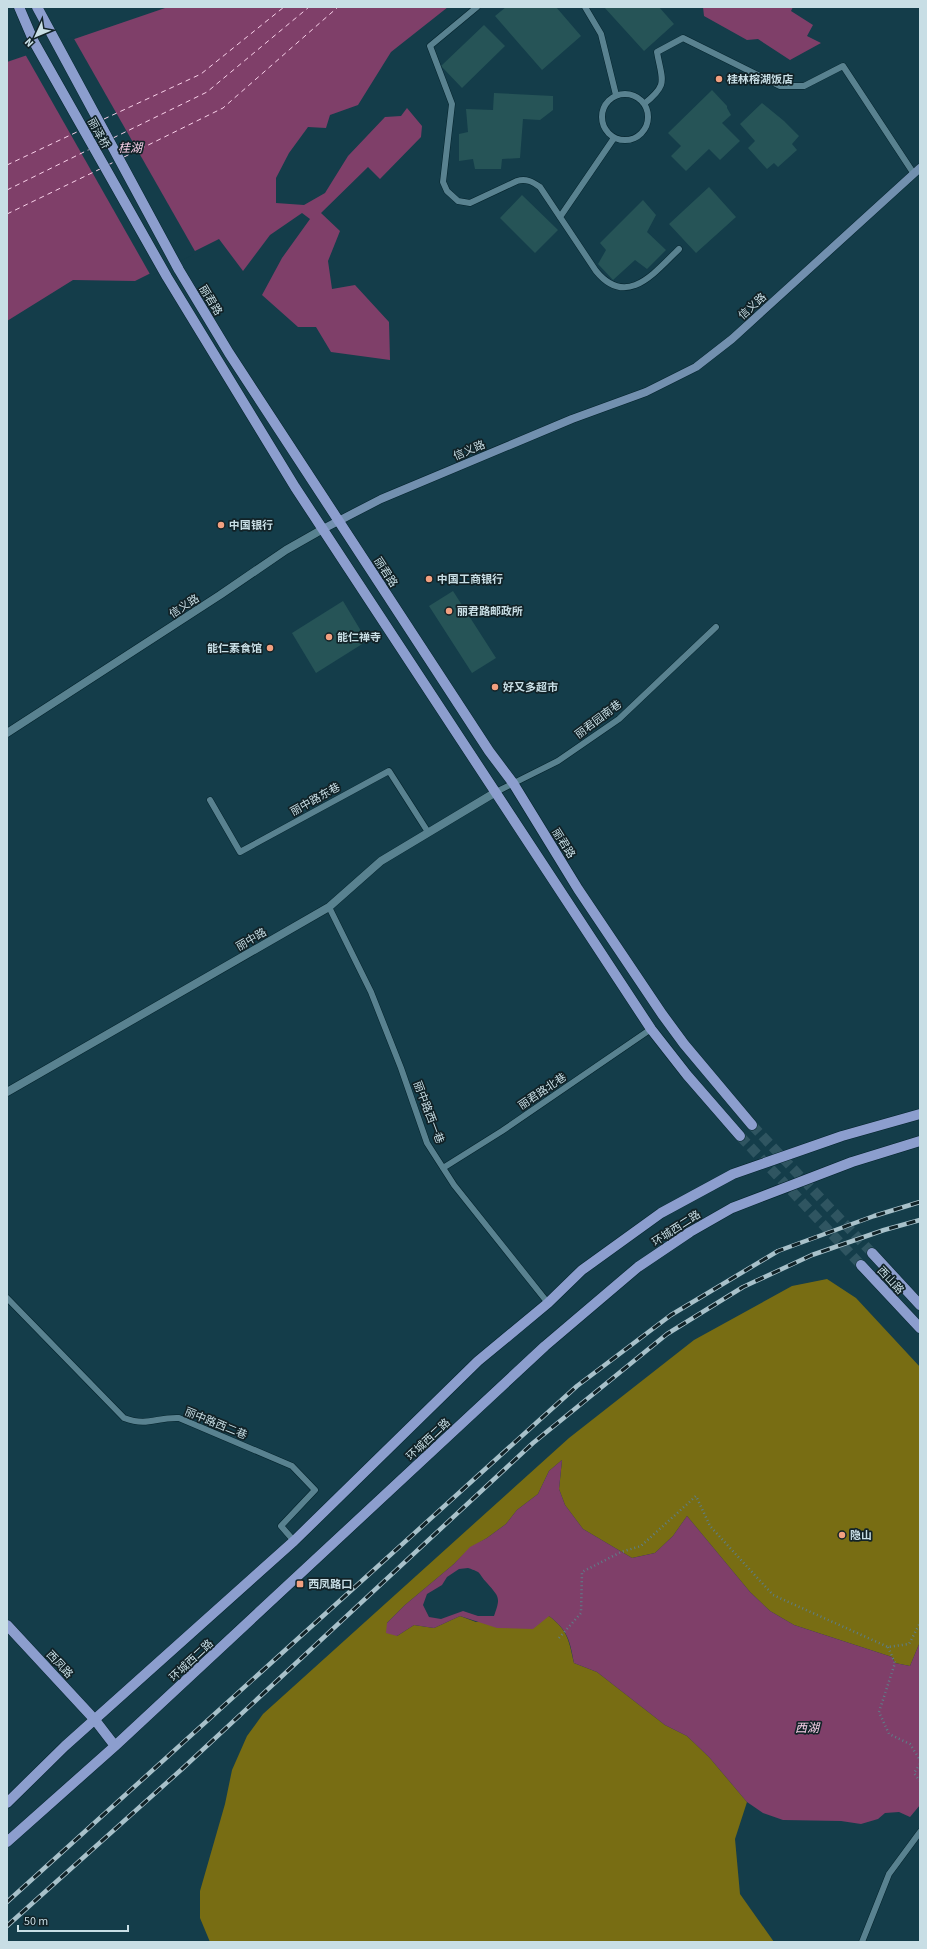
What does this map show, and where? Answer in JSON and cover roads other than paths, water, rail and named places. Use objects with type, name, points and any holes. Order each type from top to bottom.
[{"type":"main road","name":"丽泽桥","points":[[18,7],[34,42],[167,277],[323,529]]},
{"type":"main road","name":"丽君路","points":[[37,7],[179,270],[228,353],[489,751],[513,783],[578,889],[662,1014],[684,1044],[752,1125]]},
{"type":"main road","name":"信义路","points":[[323,529],[381,499],[572,419],[646,392],[696,367],[732,339],[917,171]]},
{"type":"main road","points":[[323,529],[496,792],[593,943],[651,1029],[687,1075],[740,1136]]},
{"type":"main road","name":"环城西二路","points":[[7,1803],[95,1720],[294,1541],[478,1361],[548,1303],[582,1270],[661,1213],[733,1174],[842,1136],[920,1114]]},
{"type":"main road","name":"环城西二路","points":[[7,1842],[115,1746],[545,1346],[638,1267],[690,1232],[732,1208],[852,1162],[920,1141]]},
{"type":"main road","name":"西山路","points":[[872,1253],[920,1305]]},
{"type":"main road","name":"西山路","points":[[861,1265],[920,1328]]},
{"type":"main road","name":"西凤路","points":[[7,1625],[95,1720],[115,1746]]},
{"type":"street","name":"信义路","points":[[7,733],[220,595],[286,550],[323,529]]},
{"type":"street","name":"丽中路","points":[[7,1092],[329,907],[381,861],[496,792]]},
{"type":"lane","points":[[477,7],[430,46],[452,104],[443,182],[445,188],[458,201],[470,203],[517,181],[527,180],[540,187],[596,271],[604,280],[615,286],[628,288],[638,286],[678,249]]},
{"type":"lane","points":[[585,7],[601,34],[616,95]]},
{"type":"lane","points":[[644,104],[661,88],[662,82],[657,52],[683,38],[780,86],[804,86],[843,66],[917,171]]},
{"type":"lane","points":[[631,94],[644,104],[648,119],[646,127],[636,138],[628,140],[614,138],[603,127],[601,112],[609,99],[616,95],[631,94]]},
{"type":"lane","points":[[560,217],[614,138]]},
{"type":"lane","name":"丽君园南巷","points":[[496,792],[558,761],[619,719],[716,627]]},
{"type":"lane","name":"丽中路东巷","points":[[210,800],[240,852],[389,771],[428,832]]},
{"type":"lane","name":"丽中路西一巷","points":[[329,907],[372,992],[401,1068],[427,1143],[454,1185],[548,1303]]},
{"type":"lane","name":"丽君路北巷","points":[[443,1168],[502,1131],[651,1029]]},
{"type":"lane","name":"丽中路西二巷","points":[[7,1298],[124,1418],[138,1423],[150,1422],[164,1418],[179,1418],[292,1466],[315,1490],[281,1526],[294,1541]]},
{"type":"lane","points":[[862,1942],[889,1874],[920,1832]]},
{"type":"water","name":"桂湖","points":[[168,7],[448,7],[391,52],[358,105],[330,115],[326,128],[308,127],[289,153],[276,178],[276,203],[304,205],[325,193],[348,156],[385,117],[401,116],[407,108],[422,126],[421,137],[380,179],[368,167],[321,213],[340,231],[328,261],[332,289],[355,285],[389,322],[390,360],[331,352],[316,327],[298,327],[262,295],[282,258],[310,219],[302,213],[270,235],[243,271],[219,239],[135,281],[73,280],[7,321],[7,62]]},
{"type":"water","points":[[703,7],[793,7],[791,11],[813,25],[807,36],[821,43],[790,60],[758,39],[747,40],[704,16]]},
{"type":"water","name":"西湖","points":[[562,1460],[559,1489],[565,1505],[583,1529],[632,1558],[655,1553],[673,1536],[687,1516],[750,1592],[770,1611],[794,1625],[892,1657],[895,1663],[910,1666],[920,1642],[920,1805],[910,1817],[899,1812],[885,1813],[878,1819],[861,1824],[841,1821],[783,1820],[763,1813],[747,1802],[709,1757],[687,1736],[665,1725],[597,1672],[574,1663],[567,1636],[560,1626],[549,1616],[533,1629],[497,1628],[460,1616],[434,1628],[414,1625],[397,1636],[386,1633],[387,1623],[405,1605],[454,1564],[470,1547],[487,1538],[506,1524],[517,1510],[538,1494],[549,1471]],"holes":[[[468,1568],[479,1573],[498,1598],[498,1605],[494,1616],[478,1616],[463,1611],[441,1619],[429,1617],[423,1605],[427,1594],[442,1585],[447,1577],[459,1569]]]},
{"type":"tunnel","points":[[752,1125],[872,1253]]},
{"type":"tunnel","points":[[740,1136],[861,1265]]},
{"type":"railway","points":[[7,1902],[577,1386],[671,1315],[778,1251],[874,1216],[920,1202]]},
{"type":"railway","points":[[7,1926],[182,1769],[533,1443],[667,1334],[743,1287],[812,1255],[884,1230],[920,1220]]},
{"type":"place","name":"桂林榕湖饭店","points":[[719,79]]},
{"type":"place","name":"中国银行","points":[[221,525]]},
{"type":"place","name":"中国工商银行","points":[[429,579]]},
{"type":"place","name":"丽君路邮政所","points":[[449,611]]},
{"type":"place","name":"能仁禅寺","points":[[329,637]]},
{"type":"place","name":"能仁素食馆","points":[[270,648]]},
{"type":"place","name":"好又多超市","points":[[495,687]]},
{"type":"place","name":"隐山","points":[[842,1535]]},
{"type":"place","name":"西凤路口","points":[[300,1584]]}]
